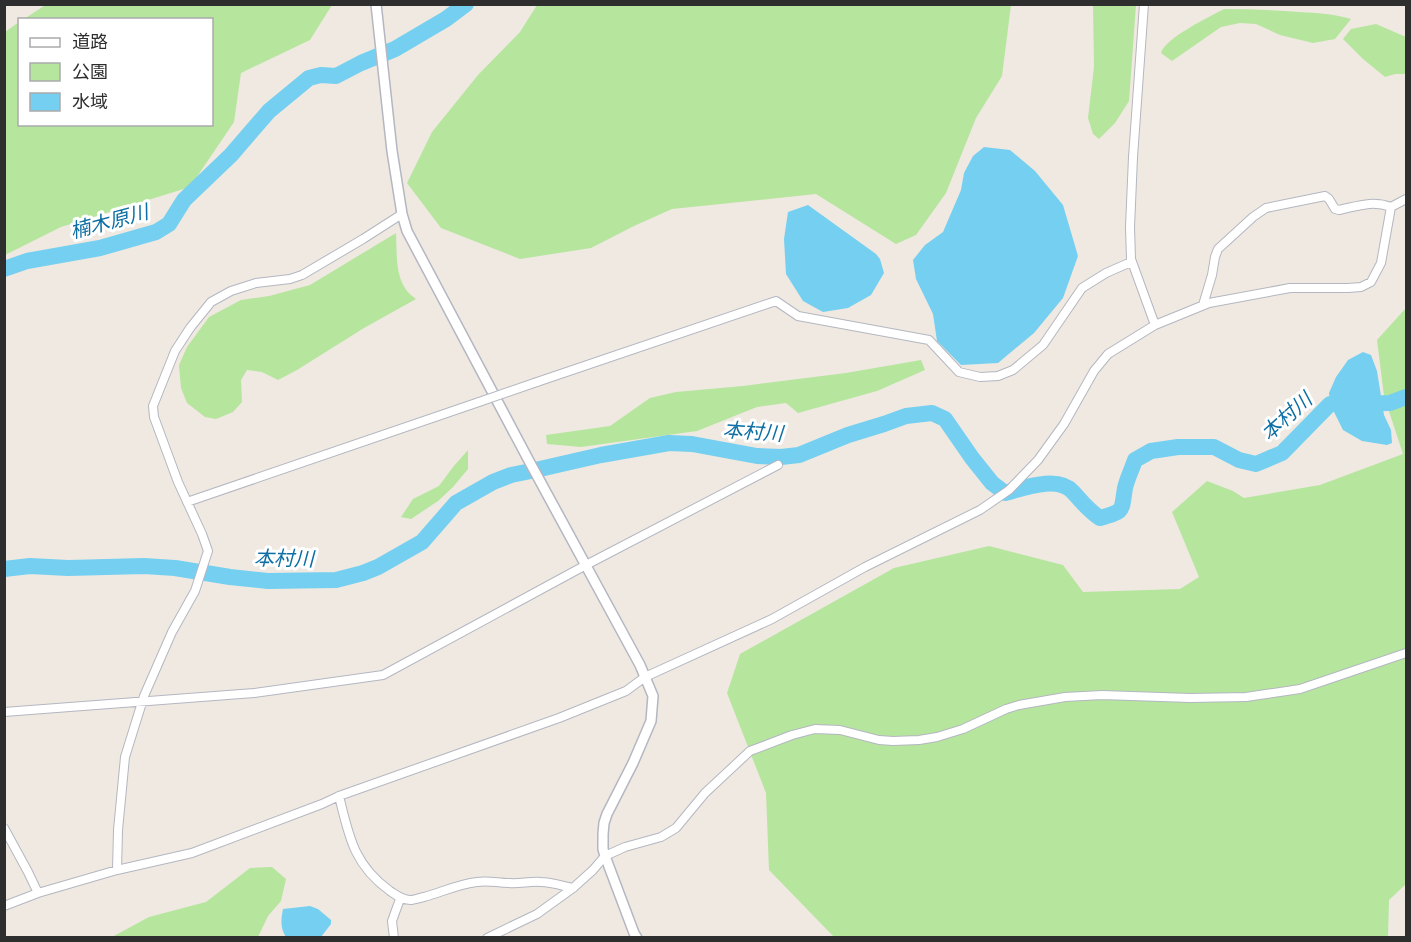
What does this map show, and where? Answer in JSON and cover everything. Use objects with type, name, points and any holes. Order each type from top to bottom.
[{"type":"street","points":[[376,4],[392,151],[407,231],[640,665],[653,696],[651,721],[633,763],[607,813],[603,834],[605,856],[637,938]]},
{"type":"street","points":[[1144,4],[1130,227],[1131,262],[1155,325]]},
{"type":"street","points":[[1203,305],[1218,249],[1266,208],[1324,196],[1339,210],[1371,203],[1391,207],[1407,199]]},
{"type":"street","points":[[4,906],[38,893],[117,870],[192,853],[339,796],[559,718],[626,691],[645,677],[772,619],[865,567],[980,510],[1010,490],[1038,460],[1064,424],[1094,371],[1108,354],[1155,325],[1209,303],[1290,288],[1348,288],[1360,287],[1371,282],[1381,263],[1391,207]]},
{"type":"street","points":[[117,870],[118,830],[125,757],[142,702],[172,632],[195,591],[208,551],[153,417],[153,406],[175,351],[211,302],[231,291],[256,283],[290,279],[302,275],[402,214]]},
{"type":"street","points":[[187,502],[776,302],[798,316],[928,340],[959,372],[981,377],[998,376],[1013,370],[1043,345],[1082,288],[1106,273],[1131,262]]},
{"type":"street","points":[[4,712],[254,693],[383,675],[586,565],[778,465]]},
{"type":"street","points":[[487,938],[537,914],[573,888],[605,856],[661,837],[675,828],[705,794],[750,751],[792,735],[815,729],[840,730],[879,740],[919,740],[963,729],[1019,705],[1065,697],[1102,695],[1190,699],[1246,697],[1300,689],[1407,653]]},
{"type":"street","points":[[339,796],[354,851],[362,864],[383,886],[400,898],[410,900],[441,893],[465,884],[494,880],[521,884],[541,882],[573,888]]},
{"type":"street","points":[[4,828],[38,893]]},
{"type":"street","points":[[394,938],[392,921],[400,898]]},
{"type":"green space","points":[[47,4],[332,4],[310,40],[241,73],[234,122],[190,187],[61,227],[5,255],[5,32],[18,23],[18,126],[213,126],[213,18],[26,18]]},
{"type":"green space","points":[[537,5],[1011,5],[1002,76],[976,118],[946,193],[916,235],[896,244],[816,194],[672,209],[591,248],[520,259],[441,228],[407,183],[432,132],[478,75],[520,32]]},
{"type":"green space","points":[[1093,5],[1136,5],[1129,101],[1115,123],[1099,139],[1093,134],[1088,118],[1094,67]]},
{"type":"green space","points":[[1224,9],[1312,13],[1351,19],[1335,39],[1313,43],[1280,35],[1256,24],[1240,23],[1221,27],[1172,61],[1161,53],[1170,41]]},
{"type":"green space","points":[[1376,24],[1406,37],[1406,74],[1385,77],[1343,39],[1351,29]]},
{"type":"green space","points":[[396,233],[397,261],[402,282],[416,299],[278,380],[262,372],[247,370],[241,380],[242,402],[233,412],[216,419],[205,417],[187,403],[181,388],[179,365],[187,347],[209,317],[241,300],[269,296],[310,285]]},
{"type":"green space","points":[[1406,308],[1406,884],[1389,900],[1388,937],[834,937],[769,870],[766,793],[727,693],[740,654],[894,568],[989,546],[1063,565],[1083,592],[1180,589],[1199,577],[1172,512],[1207,481],[1244,498],[1320,485],[1403,454],[1384,396],[1377,340]]},
{"type":"green space","points":[[921,360],[925,370],[877,391],[798,413],[786,403],[757,407],[697,431],[581,447],[547,444],[546,435],[610,426],[650,398],[676,392],[846,373]]},
{"type":"green space","points":[[468,450],[468,469],[453,487],[438,501],[411,519],[401,517],[413,499],[439,486]]},
{"type":"green space","points":[[272,867],[286,879],[281,901],[268,916],[258,937],[112,937],[149,917],[206,902],[250,868]]},
{"type":"water","points":[[984,147],[1010,150],[1035,171],[1063,205],[1078,256],[1063,298],[1034,333],[998,363],[961,365],[937,341],[933,314],[916,279],[913,260],[925,245],[943,232],[961,190],[964,173],[973,156]]},
{"type":"water","points":[[808,205],[880,259],[884,273],[871,295],[848,308],[823,312],[803,301],[786,274],[784,239],[788,212]]},
{"type":"water","points":[[1363,352],[1371,355],[1377,371],[1384,415],[1391,430],[1392,443],[1387,445],[1362,441],[1343,430],[1330,404],[1329,393],[1336,377],[1348,360]]},
{"type":"water","points":[[310,906],[318,909],[331,920],[331,924],[321,937],[286,937],[282,924],[283,909]]},
{"type":"waterway","name":"楠木原川","points":[[4,269],[27,261],[100,248],[156,232],[169,224],[184,200],[231,155],[269,111],[309,78],[321,75],[336,76],[395,49],[446,19],[466,4]]},
{"type":"waterway","name":"本村川","points":[[4,569],[30,566],[68,568],[144,566],[268,581],[336,580],[378,567],[422,542],[456,503],[493,482],[511,475],[669,443],[692,444],[757,456],[799,455],[848,435],[906,416],[932,413],[945,419],[992,483],[1005,493],[1040,484],[1059,484],[1067,487],[1100,518],[1118,512],[1122,506],[1126,485],[1135,460],[1151,451],[1178,447],[1214,447],[1239,460],[1256,464],[1282,453],[1330,404],[1390,403],[1406,397]]}]
